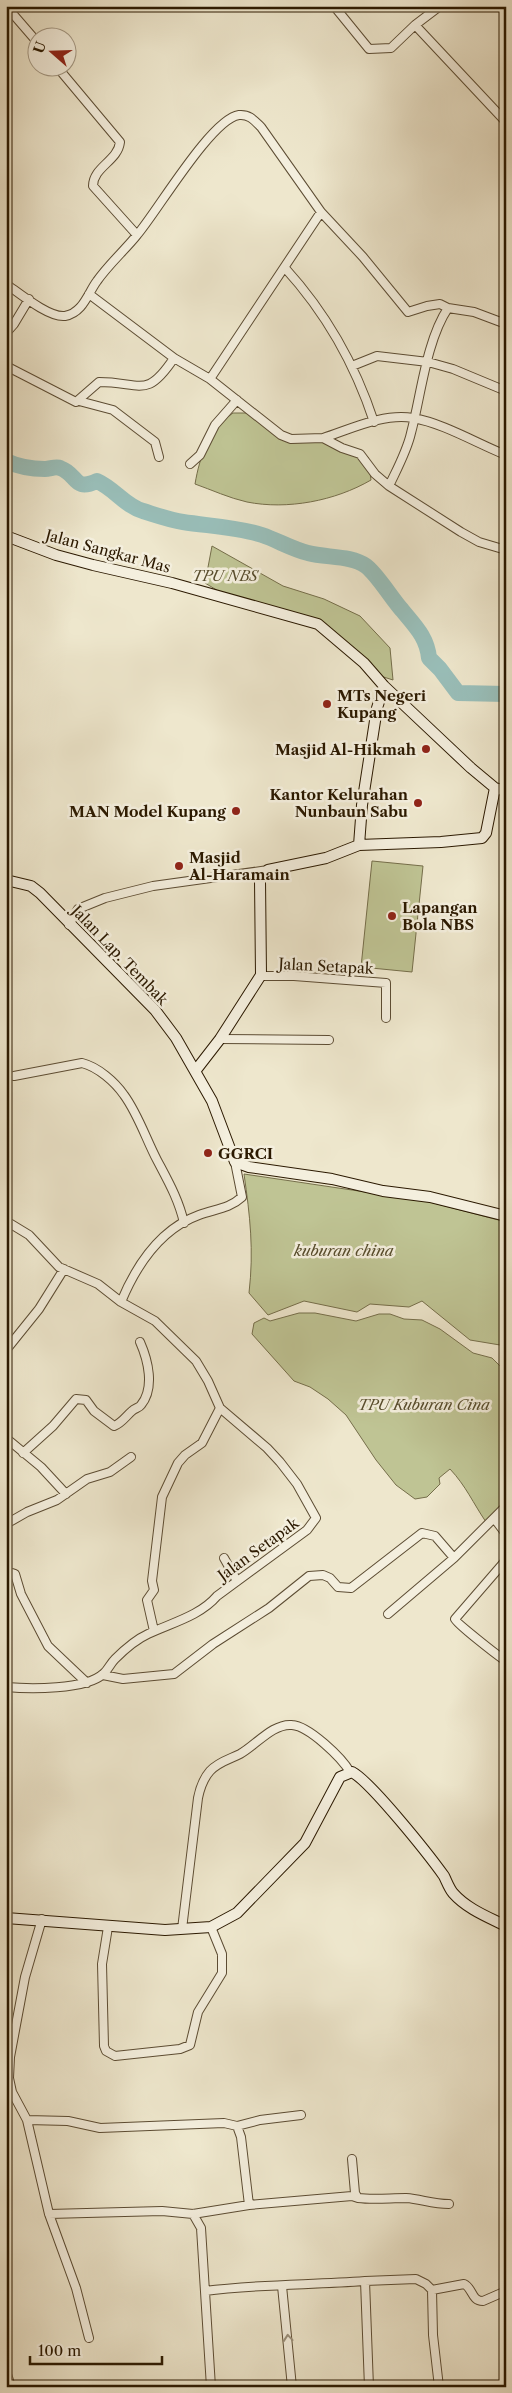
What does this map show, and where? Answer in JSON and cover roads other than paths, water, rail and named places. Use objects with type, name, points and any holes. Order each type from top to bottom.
[{"type":"street","points":[[334,6],[369,49],[384,50],[391,48],[415,25],[440,6]]},
{"type":"street","points":[[8,10],[28,32]]},
{"type":"street","points":[[415,25],[506,122]]},
{"type":"street","points":[[66,78],[120,142],[116,153],[95,176],[93,186],[138,235]]},
{"type":"street","points":[[6,284],[48,311],[64,316],[76,312],[90,294],[96,281],[138,235],[192,156],[226,121],[239,115],[251,116],[261,127],[321,212],[363,257],[408,312],[432,304],[440,304],[448,308],[474,312],[506,324]]},
{"type":"street","points":[[210,379],[321,212]]},
{"type":"street","points":[[285,268],[311,296],[352,366],[364,392],[374,422]]},
{"type":"street","points":[[90,294],[174,358],[210,379],[286,438],[323,438],[374,422],[395,418],[413,418],[506,456]]},
{"type":"street","points":[[6,332],[14,324],[29,300]]},
{"type":"street","points":[[389,486],[408,442],[428,362],[448,308]]},
{"type":"street","points":[[352,366],[377,356],[428,362],[453,369],[506,391]]},
{"type":"street","points":[[79,401],[99,382],[149,386],[161,377],[174,358]]},
{"type":"street","points":[[6,366],[73,401],[113,410],[154,442],[159,457]]},
{"type":"street","points":[[190,464],[200,455],[215,425],[237,400]]},
{"type":"street","points":[[323,438],[342,448],[360,454],[375,474],[389,486],[461,532],[490,546],[506,550]]},
{"type":"street","name":"Jalan Sangkar Mas","points":[[6,536],[93,565],[172,583],[318,624],[337,638],[384,686],[471,768],[495,788]]},
{"type":"street","points":[[359,845],[362,805],[377,708],[384,686]]},
{"type":"street","points":[[6,778],[6,809]]},
{"type":"street","points":[[69,925],[78,909],[105,898],[153,886],[268,870],[326,858],[359,845],[441,842],[482,838],[486,833],[495,788],[506,791]]},
{"type":"street","points":[[196,1070],[251,994],[260,976],[262,949],[260,880],[268,870]]},
{"type":"street","name":"Jalan Lap. Tembak","points":[[6,880],[32,886],[155,1010],[176,1038],[196,1070],[212,1101],[235,1162]]},
{"type":"street","name":"Jalan Setapak","points":[[260,976],[294,976],[386,983],[386,1018]]},
{"type":"street","points":[[220,1039],[329,1040]]},
{"type":"street","points":[[14,1076],[82,1063],[89,1064],[112,1081],[125,1096],[176,1195],[184,1223]]},
{"type":"street","points":[[235,1162],[249,1167],[332,1179],[383,1191],[430,1196],[454,1204],[506,1216]]},
{"type":"street","points":[[121,1302],[129,1284],[147,1256],[164,1236],[199,1215],[222,1209],[235,1203],[242,1197],[235,1162]]},
{"type":"street","name":"Jalan Setapak","points":[[6,1221],[29,1235],[64,1269],[98,1284],[121,1302],[155,1321],[196,1361],[208,1380],[220,1408],[267,1448],[280,1462],[297,1484],[316,1518],[308,1530],[204,1608],[146,1634],[115,1659],[103,1675],[87,1683],[36,1688],[6,1687]]},
{"type":"street","points":[[6,1350],[39,1309],[64,1269]]},
{"type":"street","points":[[23,1453],[53,1426],[76,1400],[86,1400],[94,1411],[114,1426],[132,1411],[140,1408],[147,1397],[149,1384],[145,1357],[140,1342]]},
{"type":"street","points":[[154,1631],[148,1600],[154,1590],[152,1581],[162,1496],[178,1463],[185,1455],[202,1443],[220,1408]]},
{"type":"street","points":[[6,1438],[41,1467],[66,1494]]},
{"type":"street","points":[[6,1524],[27,1512],[52,1503],[87,1479],[119,1467],[132,1457]]},
{"type":"street","points":[[388,1614],[454,1558],[506,1506]]},
{"type":"street","points":[[495,1517],[496,1522],[506,1534]]},
{"type":"street","points":[[103,1675],[123,1678],[164,1677],[174,1674],[213,1644],[269,1608],[309,1576],[324,1575],[330,1578],[338,1587],[351,1588],[422,1533],[435,1536],[454,1558]]},
{"type":"street","points":[[224,1558],[238,1581]]},
{"type":"street","points":[[505,1657],[459,1625],[455,1619],[506,1560]]},
{"type":"street","points":[[10,1577],[48,1646],[87,1683]]},
{"type":"street","points":[[182,1929],[201,1784],[209,1771],[217,1764],[241,1753],[276,1730],[290,1724],[305,1729],[343,1759],[350,1772],[356,1774],[368,1785],[443,1876],[453,1892],[475,1910],[506,1926]]},
{"type":"street","points":[[6,1918],[42,1919],[108,1927],[182,1929],[211,1927],[237,1913],[305,1843],[340,1777],[350,1772]]},
{"type":"street","points":[[42,1919],[25,1977],[10,2057],[9,2078],[12,2092],[27,2120],[49,2214],[76,2288],[89,2338]]},
{"type":"street","points":[[108,1927],[102,1964],[104,2046],[106,2051],[115,2056],[180,2049],[190,2045],[198,2012],[222,1973],[222,1954],[211,1927]]},
{"type":"street","points":[[27,2120],[68,2121],[100,2128],[224,2123],[237,2126],[260,2120],[301,2115]]},
{"type":"street","points":[[237,2126],[241,2136],[249,2205]]},
{"type":"street","points":[[352,2159],[355,2193],[358,2198]]},
{"type":"street","points":[[49,2214],[162,2211],[193,2214],[249,2205],[352,2196],[375,2200],[405,2198],[428,2204],[449,2204]]},
{"type":"street","points":[[193,2214],[201,2228],[211,2387]]},
{"type":"street","points":[[205,2291],[244,2286],[282,2286],[416,2279],[426,2284],[432,2290],[433,2335],[439,2387]]},
{"type":"street","points":[[365,2281],[369,2387]]},
{"type":"street","points":[[432,2290],[464,2284],[467,2285],[475,2298],[484,2301],[506,2291]]},
{"type":"street","points":[[282,2286],[292,2387]]},
{"type":"street","points":[[6,2371],[11,2387]]},
{"type":"waterway","points":[[6,461],[30,468],[45,469],[58,467],[70,474],[79,483],[89,484],[97,481],[137,509],[163,517],[183,522],[252,532],[315,555],[346,558],[360,562],[375,575],[416,627],[426,644],[429,658],[458,693],[506,694]]},
{"type":"place","name":"MTs Negeri Kupang","points":[[327,704]]},
{"type":"place","name":"Masjid Al-Hikmah","points":[[426,749]]},
{"type":"place","name":"Kantor Kelurahan Nunbaun Sabu","points":[[418,803]]},
{"type":"place","name":"MAN Model Kupang","points":[[236,811]]},
{"type":"place","name":"Masjid Al-Haramain","points":[[179,866]]},
{"type":"place","name":"Lapangan Bola NBS","points":[[392,916]]},
{"type":"place","name":"GGRCI","points":[[208,1153]]},
{"type":"park label","name":"TPU NBS","points":[[225,575]]},
{"type":"park label","name":"kuburan china","points":[[344,1250]]},
{"type":"park label","name":"TPU Kuburan Cina","points":[[424,1404]]}]
